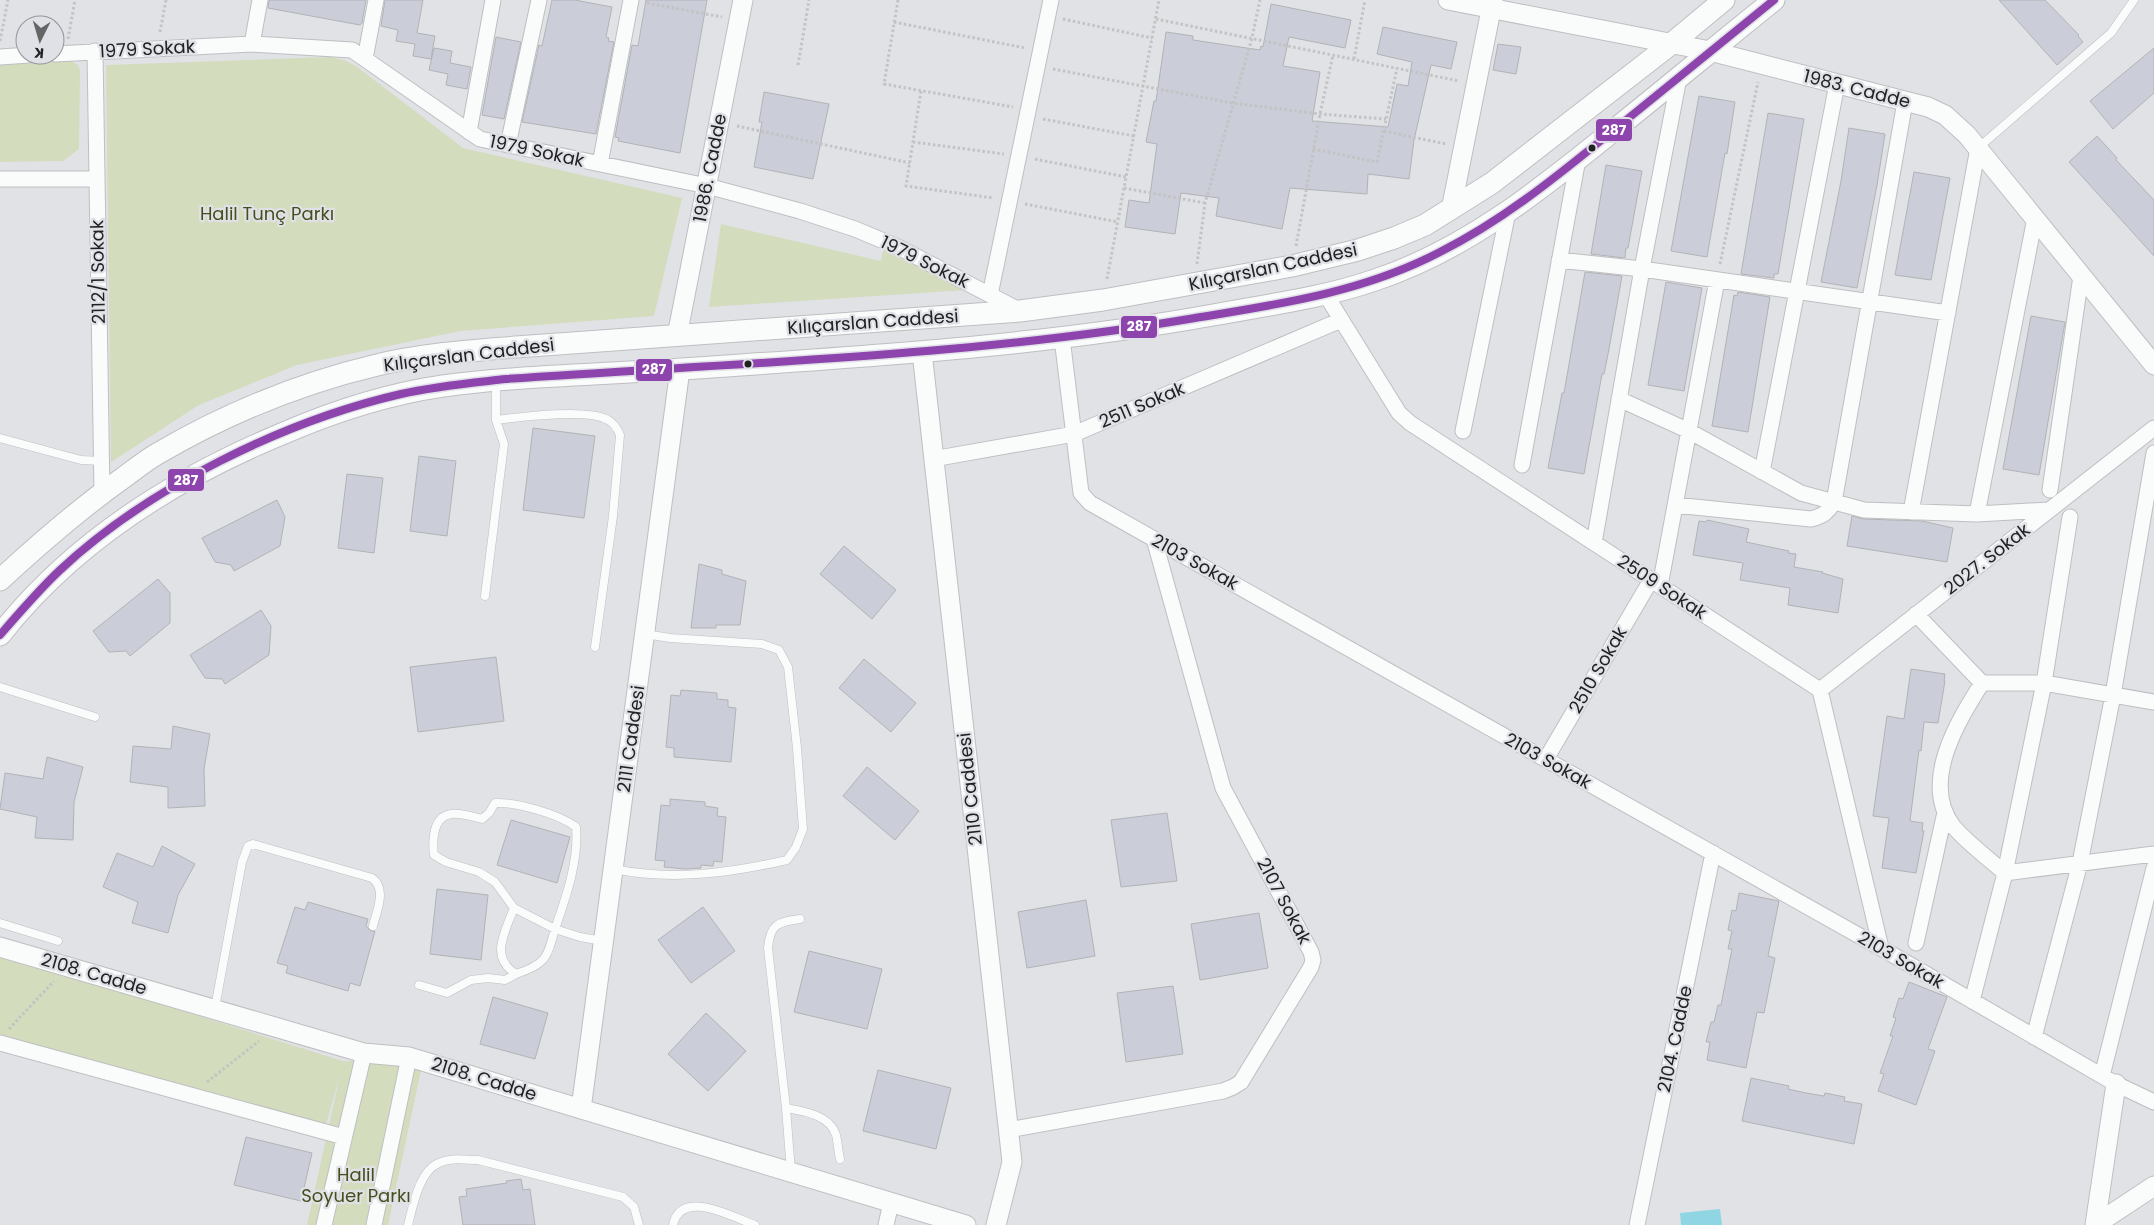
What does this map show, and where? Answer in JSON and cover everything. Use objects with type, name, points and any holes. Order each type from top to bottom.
[{"type":"main road","name":"Kılıçarslan Caddesi","points":[[0,580],[34,548],[102,493],[155,455],[241,409],[311,382],[378,365],[440,354],[1020,311],[1194,285],[1292,266],[1394,238],[1425,225],[1492,183],[1671,44],[1724,0]]},
{"type":"main road","name":"Kılıçarslan Caddesi","points":[[0,635],[20,610],[113,526],[175,485],[246,448],[329,414],[388,397],[443,386],[922,352],[1062,338],[1182,321],[1326,295],[1377,280],[1456,245],[1508,212],[1578,159],[1774,0]]},
{"type":"main road","points":[[677,336],[680,369]]},
{"type":"street","points":[[252,44],[260,0]]},
{"type":"street","points":[[365,59],[376,0]]},
{"type":"street","points":[[469,132],[493,0]]},
{"type":"street","points":[[508,145],[539,0]]},
{"type":"street","points":[[600,164],[630,0]]},
{"type":"street","name":"1986. Cadde","points":[[677,336],[743,0]]},
{"type":"street","points":[[990,295],[1051,0]]},
{"type":"street","name":"1983. Cadde","points":[[1448,0],[1492,4],[1710,51],[1928,107],[1959,126],[2154,365]]},
{"type":"street","points":[[1450,210],[1492,4]]},
{"type":"street","name":"1979 Sokak","points":[[65,53],[252,44],[349,50],[365,59],[480,139],[707,186],[800,211],[855,229],[898,247],[1020,311]]},
{"type":"street","name":"2112/1 Sokak","points":[[95,52],[102,493]]},
{"type":"street","points":[[0,57],[15,56]]},
{"type":"street","points":[[1594,543],[1678,78]]},
{"type":"street","points":[[1762,472],[1836,84]]},
{"type":"street","points":[[1675,505],[1811,519],[1822,517],[1834,502],[1905,102]]},
{"type":"street","points":[[1911,512],[1978,148]]},
{"type":"street","points":[[1522,466],[1578,159]]},
{"type":"street","points":[[0,180],[96,179]]},
{"type":"street","points":[[1463,431],[1508,212]]},
{"type":"street","points":[[1977,514],[2035,218]]},
{"type":"street","points":[[1559,260],[1642,269],[1948,313]]},
{"type":"street","points":[[2050,490],[2081,276]]},
{"type":"street","name":"2510 Sokak","points":[[1546,760],[1656,583],[1675,505],[1717,280]]},
{"type":"street","name":"2509 Sokak","points":[[1326,295],[1404,418],[1820,690]]},
{"type":"street","name":"2511 Sokak","points":[[934,459],[1074,434],[1341,320]]},
{"type":"street","name":"2103 Sokak","points":[[1062,338],[1081,493],[1085,498],[1154,539],[1881,948],[2109,1080],[2150,1100]]},
{"type":"street","name":"2110 Caddesi","points":[[922,352],[1012,1167],[996,1225]]},
{"type":"street","name":"2111 Caddesi","points":[[581,1109],[680,369]]},
{"type":"street","points":[[1619,399],[1689,430],[1801,493],[1864,510],[1977,514],[2049,510]]},
{"type":"street","name":"2027. Sokak","points":[[1820,690],[2154,428]]},
{"type":"street","points":[[2034,1037],[2080,863],[2113,695],[2154,453]]},
{"type":"street","points":[[1972,1001],[2004,872],[2044,683],[2070,517]]},
{"type":"street","name":"2107 Sokak","points":[[1008,1130],[1224,1091],[1234,1087],[1246,1073],[1311,967],[1313,960],[1311,952],[1224,788],[1154,539]]},
{"type":"street","points":[[1916,614],[1982,683],[2044,683],[2154,702]]},
{"type":"street","points":[[1982,683],[1952,734],[1944,757],[1940,787],[1945,812],[1954,826],[2004,872],[2154,854]]},
{"type":"street","points":[[1820,690],[1881,948]]},
{"type":"street","points":[[1916,943],[1945,812]]},
{"type":"street","name":"2104. Cadde","points":[[1637,1225],[1713,853]]},
{"type":"street","points":[[2095,1225],[2109,1080],[2154,868]]},
{"type":"street","name":"2108. Cadde","points":[[0,947],[364,1053],[409,1057],[966,1225]]},
{"type":"street","points":[[3,1037],[191,1095],[344,1137]]},
{"type":"street","points":[[324,1225],[364,1053]]},
{"type":"street","points":[[374,1225],[409,1057]]},
{"type":"street","points":[[2150,1100],[2154,1085]]},
{"type":"street","points":[[2095,1225],[2154,1186]]},
{"type":"street","points":[[886,1225],[892,1202]]},
{"type":"lane","points":[[1978,148],[2111,33],[2134,0]]},
{"type":"lane","points":[[485,596],[504,444],[496,420],[496,382]]},
{"type":"lane","points":[[496,420],[545,415],[597,415],[608,419],[615,425],[620,434],[613,516],[595,647]]},
{"type":"lane","points":[[0,438],[81,460],[102,462]]},
{"type":"lane","points":[[613,869],[640,875],[690,876],[764,865],[787,860],[796,847],[804,829],[788,667],[779,650],[762,644],[670,638],[644,634]]},
{"type":"lane","points":[[0,698],[1,688],[95,716]]},
{"type":"lane","points":[[420,985],[448,993],[471,980],[488,978],[505,980],[531,969],[546,958],[555,928],[566,898],[578,842],[576,827],[567,820],[507,803],[495,803],[489,813],[482,818],[467,814],[448,813],[441,817],[435,828],[432,847],[434,855],[446,862],[479,872],[495,882],[514,908],[555,928],[580,937],[604,941]]},
{"type":"lane","points":[[214,1010],[242,862],[248,846],[253,844],[372,878],[378,883],[381,890],[373,926]]},
{"type":"lane","points":[[514,908],[501,943],[501,958],[508,969],[516,974]]},
{"type":"lane","points":[[791,1172],[786,1108],[768,948],[769,938],[774,927],[783,921],[800,919]]},
{"type":"lane","points":[[0,922],[58,941]]},
{"type":"lane","points":[[786,1108],[807,1112],[825,1120],[836,1133],[840,1159]]},
{"type":"lane","points":[[408,1225],[417,1190],[426,1174],[438,1163],[454,1160],[478,1160],[623,1197],[634,1206],[639,1225]]},
{"type":"lane","points":[[673,1225],[678,1211],[689,1206],[701,1206],[755,1225]]},
{"type":"path","points":[[0,42],[8,0]]},
{"type":"path","points":[[65,35],[75,0]]},
{"type":"path","points":[[158,48],[166,0]]},
{"type":"path","points":[[630,0],[739,20]]},
{"type":"path","points":[[798,65],[809,0]]},
{"type":"path","points":[[898,0],[884,84],[1134,136]]},
{"type":"path","points":[[1103,300],[1159,0]]},
{"type":"path","points":[[1194,285],[1205,203],[1252,38],[1260,0]]},
{"type":"path","points":[[1354,59],[1364,0]]},
{"type":"path","points":[[1048,16],[1152,38]]},
{"type":"path","points":[[1156,19],[1476,85]]},
{"type":"path","points":[[894,22],[1143,86],[1232,103],[1320,114],[1386,119]]},
{"type":"path","points":[[1292,266],[1313,149],[1333,55]]},
{"type":"path","points":[[1717,280],[1761,65]]},
{"type":"path","points":[[1313,149],[1377,162],[1397,68]]},
{"type":"path","points":[[922,91],[906,186],[1009,200],[1118,222]]},
{"type":"path","points":[[719,122],[910,163]]},
{"type":"path","points":[[1384,131],[1463,148]]},
{"type":"path","points":[[1124,188],[1205,203]]},
{"type":"path","points":[[3,1037],[68,967]]},
{"type":"path","points":[[191,1095],[276,1028]]},
{"type":"green space","name":"Halil Tunç Parkı","points":[[330,57],[344,60],[356,66],[463,148],[682,198],[654,316],[460,331],[297,365],[199,405],[111,462],[106,65]]},
{"type":"green space","points":[[65,61],[77,64],[80,70],[79,149],[63,161],[0,162],[0,65],[65,65]]},
{"type":"green space","points":[[721,224],[881,261],[883,250],[966,290],[709,307]]},
{"type":"green space","name":"Halil Soyuer Parkı","points":[[0,954],[343,1061],[423,1061],[388,1225],[307,1225],[340,1075],[325,1128],[0,1040]]},
{"type":"water","points":[[1720,1209],[1722,1225],[1681,1225],[1680,1213]]},
{"type":"building","points":[[269,0],[366,0],[360,25],[268,8]]},
{"type":"building","points":[[385,0],[423,0],[417,33],[435,36],[431,59],[413,56],[415,44],[396,41],[398,30],[381,26]]},
{"type":"building","points":[[552,0],[575,0],[612,7],[606,37],[609,38],[608,41],[614,42],[596,134],[522,122],[539,45],[542,46]]},
{"type":"building","points":[[646,0],[707,0],[680,153],[618,141],[619,138],[615,137],[632,45],[638,46]]},
{"type":"building","points":[[1999,0],[2045,0],[2079,35],[2083,42],[2057,65]]},
{"type":"building","points":[[1271,4],[1351,20],[1345,48],[1289,37],[1283,66],[1320,72],[1312,121],[1388,127],[1397,84],[1408,86],[1412,62],[1377,54],[1383,27],[1457,42],[1451,69],[1431,65],[1414,140],[1409,179],[1368,174],[1367,194],[1290,188],[1282,229],[1216,216],[1219,198],[1181,193],[1175,234],[1125,227],[1129,200],[1149,203],[1157,144],[1146,142],[1154,101],[1156,101],[1166,32],[1193,36],[1193,40],[1260,50],[1261,46],[1263,47]]},
{"type":"building","points":[[496,37],[521,42],[504,119],[482,115]]},
{"type":"building","points":[[1498,44],[1521,47],[1516,74],[1493,70]]},
{"type":"building","points":[[434,48],[452,51],[450,63],[471,67],[467,89],[446,85],[448,74],[429,70]]},
{"type":"building","points":[[2154,48],[2154,93],[2113,129],[2090,101]]},
{"type":"building","points":[[764,92],[829,104],[813,179],[754,167],[762,122],[759,122]]},
{"type":"building","points":[[1699,96],[1735,102],[1707,257],[1671,251]]},
{"type":"building","points":[[1768,113],[1804,119],[1778,274],[1774,274],[1774,278],[1741,274]]},
{"type":"building","points":[[1849,128],[1885,134],[1857,288],[1821,282],[1841,181]]},
{"type":"building","points":[[2097,136],[2117,158],[2116,160],[2154,200],[2154,256],[2069,162]]},
{"type":"building","points":[[1606,165],[1642,171],[1625,258],[1591,254]]},
{"type":"building","points":[[1914,172],[1950,178],[1931,280],[1895,275]]},
{"type":"building","points":[[1585,272],[1622,276],[1584,474],[1548,468],[1562,393],[1564,393]]},
{"type":"building","points":[[1666,282],[1702,288],[1684,391],[1648,385]]},
{"type":"building","points":[[1738,292],[1770,297],[1748,432],[1712,426],[1734,295],[1737,296]]},
{"type":"building","points":[[2031,316],[2065,322],[2039,475],[2003,469]]},
{"type":"building","points":[[533,428],[595,436],[584,518],[523,510]]},
{"type":"building","points":[[419,456],[456,461],[447,536],[410,531]]},
{"type":"building","points":[[347,474],[383,478],[374,553],[338,548]]},
{"type":"building","points":[[277,500],[285,517],[280,546],[234,571],[231,565],[215,562],[202,538]]},
{"type":"building","points":[[1852,516],[1864,519],[1922,521],[1953,528],[1947,562],[1847,546]]},
{"type":"building","points":[[1707,520],[1749,529],[1746,542],[1796,554],[1794,567],[1823,572],[1843,579],[1838,613],[1788,605],[1790,588],[1740,580],[1743,563],[1693,555],[1699,521],[1706,522]]},
{"type":"building","points":[[844,546],[896,590],[872,619],[820,574]]},
{"type":"building","points":[[699,564],[722,570],[722,574],[746,581],[740,625],[716,625],[716,628],[691,628]]},
{"type":"building","points":[[158,579],[170,593],[170,623],[130,656],[126,651],[109,652],[93,631]]},
{"type":"building","points":[[261,610],[271,626],[269,655],[225,684],[222,679],[205,678],[190,655]]},
{"type":"building","points":[[496,657],[504,721],[418,732],[410,667]]},
{"type":"building","points":[[864,659],[916,703],[891,732],[839,688]]},
{"type":"building","points":[[1911,669],[1945,674],[1938,723],[1924,722],[1921,751],[1919,750],[1910,821],[1923,823],[1922,831],[1924,831],[1916,873],[1882,868],[1889,818],[1873,816],[1887,716],[1904,719]]},
{"type":"building","points":[[681,690],[717,693],[717,699],[728,700],[728,707],[736,708],[731,762],[674,757],[674,748],[666,747],[671,695],[680,696]]},
{"type":"building","points":[[173,726],[210,734],[204,769],[205,806],[168,808],[168,787],[130,782],[133,746],[171,749]]},
{"type":"building","points":[[47,757],[83,767],[74,802],[73,840],[35,838],[37,817],[0,809],[5,773],[43,779]]},
{"type":"building","points":[[867,767],[919,811],[895,840],[843,796]]},
{"type":"building","points":[[670,799],[705,802],[705,806],[718,808],[717,816],[726,817],[722,862],[714,861],[713,866],[701,865],[701,868],[685,869],[664,867],[665,861],[655,860],[661,805],[670,806]]},
{"type":"building","points":[[1167,813],[1177,881],[1121,887],[1111,820]]},
{"type":"building","points":[[511,820],[570,837],[557,883],[497,865]]},
{"type":"building","points":[[162,846],[195,864],[178,895],[168,933],[132,923],[138,902],[103,887],[117,853],[153,867]]},
{"type":"building","points":[[437,889],[488,895],[481,960],[430,954]]},
{"type":"building","points":[[1739,893],[1779,901],[1768,956],[1775,958],[1764,1013],[1757,1012],[1746,1068],[1707,1060],[1710,1042],[1706,1042],[1711,1022],[1714,1022],[1718,1005],[1721,1005],[1732,949],[1728,949],[1732,931],[1728,930],[1732,910],[1736,911]]},
{"type":"building","points":[[1086,900],[1095,956],[1027,968],[1018,912]]},
{"type":"building","points":[[308,902],[368,919],[366,926],[371,931],[375,931],[360,986],[350,983],[348,991],[286,973],[288,966],[277,963],[295,907],[305,910]]},
{"type":"building","points":[[703,907],[735,951],[691,983],[658,940]]},
{"type":"building","points":[[1259,913],[1268,968],[1200,980],[1191,924]]},
{"type":"building","points":[[809,951],[882,969],[867,1029],[794,1012]]},
{"type":"building","points":[[1909,982],[1947,997],[1928,1049],[1935,1051],[1916,1105],[1878,1091],[1884,1074],[1880,1073],[1893,1036],[1890,1036],[1896,1018],[1893,1017],[1899,998],[1903,999]]},
{"type":"building","points":[[1173,986],[1183,1054],[1126,1062],[1117,993]]},
{"type":"building","points":[[493,997],[548,1013],[535,1059],[480,1044]]},
{"type":"building","points":[[706,1013],[746,1051],[708,1091],[668,1054]]},
{"type":"building","points":[[878,1070],[951,1088],[936,1149],[863,1131]]},
{"type":"building","points":[[1751,1078],[1789,1086],[1788,1089],[1806,1093],[1824,1096],[1825,1093],[1845,1097],[1844,1101],[1862,1104],[1854,1144],[1742,1121]]},
{"type":"building","points":[[246,1137],[312,1153],[301,1201],[234,1185]]},
{"type":"building","points":[[521,1179],[523,1190],[530,1189],[535,1225],[463,1225],[459,1197],[467,1196],[466,1189]]},
{"type":"transit line","name":"287","points":[[0,635],[51,579],[94,541],[133,512],[175,486],[219,461],[311,421],[401,394],[506,379],[848,357],[1019,342],[1104,332],[1318,296],[1380,278],[1410,266],[1463,240],[1528,198],[1774,0]]}]
